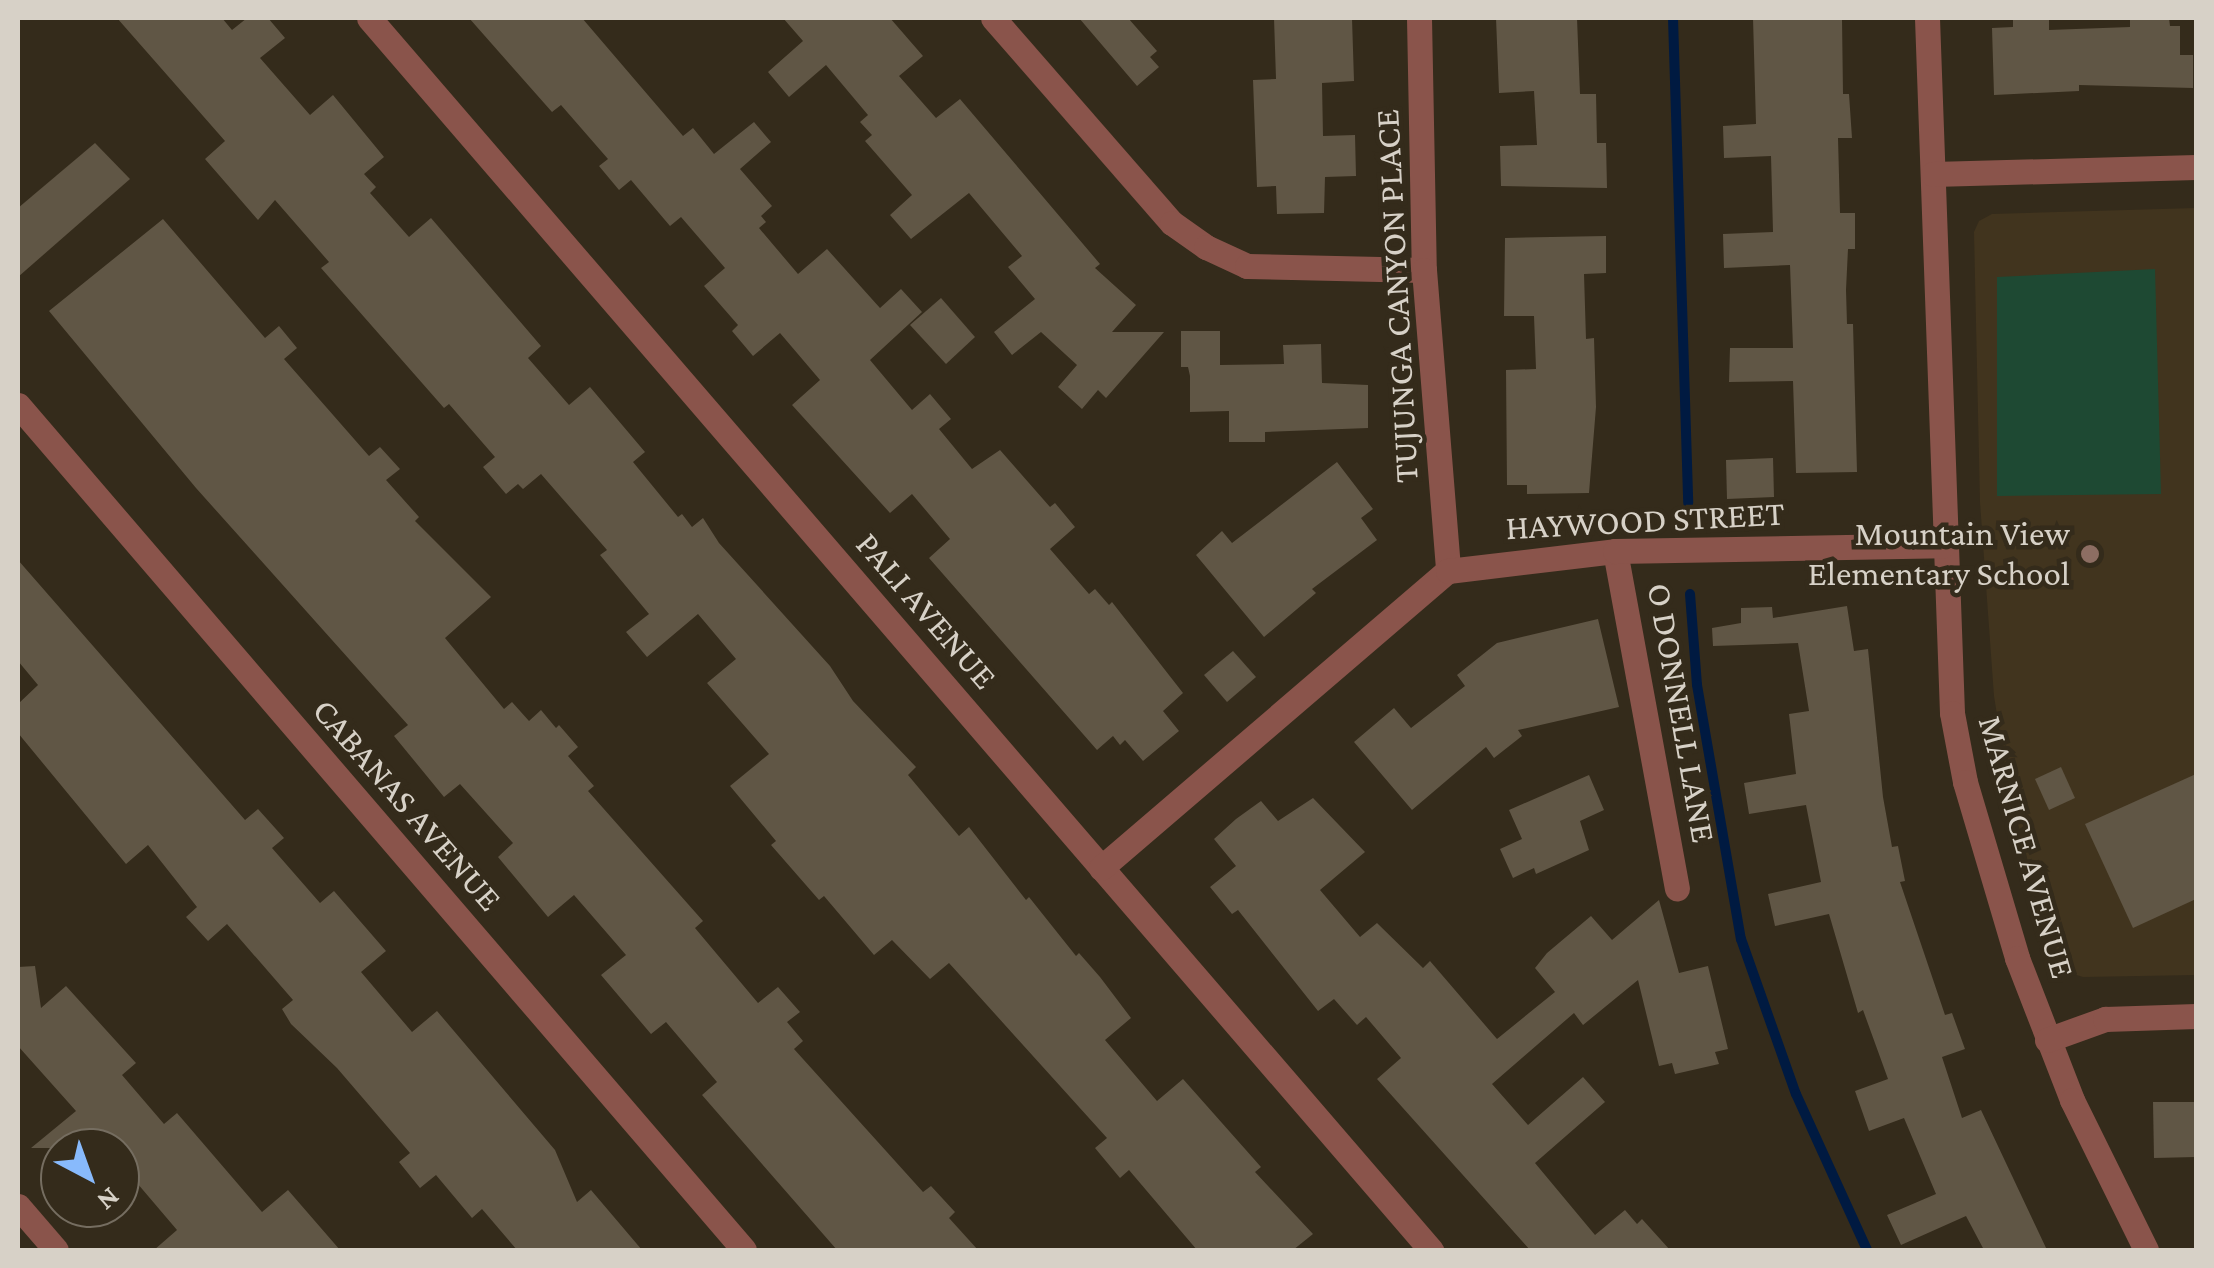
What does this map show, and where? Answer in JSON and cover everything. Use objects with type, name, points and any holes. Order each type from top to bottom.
[{"type":"street","name":"PALI AVENUE","points":[[369,18],[1430,1250]]},
{"type":"street","points":[[993,18],[1172,223],[1206,248],[1248,266],[1424,270]]},
{"type":"street","name":"TUJUNGA CANYON PLACE","points":[[1420,18],[1424,270],[1448,571]]},
{"type":"street","name":"MARNICE AVENUE","points":[[1928,18],[1943,544],[1952,713],[1965,782],[2017,958],[2047,1040],[2146,1250]]},
{"type":"street","points":[[1933,174],[2196,167]]},
{"type":"street","name":"CABANAS AVENUE","points":[[18,405],[744,1250]]},
{"type":"street","name":"HAYWOOD STREET","points":[[1448,571],[1615,551],[1943,544]]},
{"type":"street","name":"O DONNELL LANE","points":[[1615,551],[1677,888]]},
{"type":"street","points":[[1101,868],[1448,571]]},
{"type":"street","points":[[2047,1040],[2105,1019],[2196,1016]]},
{"type":"street","points":[[18,1206],[56,1250]]},
{"type":"shaded area","name":"Mountain View Elementary School","points":[[2196,208],[2196,975],[2083,977],[2067,972],[2062,965],[2032,877],[2009,790],[1994,696],[1980,502],[1974,232],[1979,221],[1992,214]]},
{"type":"green space","points":[[2155,269],[2161,494],[1997,496],[1997,277]]},
{"type":"building","points":[[117,18],[222,18],[232,30],[247,18],[268,18],[285,38],[260,58],[310,115],[333,95],[384,157],[364,174],[376,187],[370,193],[409,237],[431,218],[541,346],[528,358],[569,405],[590,387],[645,452],[633,462],[678,517],[682,514],[692,527],[703,518],[719,543],[830,666],[853,701],[916,767],[908,775],[959,836],[969,827],[1026,900],[1029,897],[1076,956],[1079,953],[1100,977],[1131,1018],[1105,1040],[1157,1101],[1183,1079],[1261,1167],[1255,1172],[1313,1234],[1293,1250],[1197,1250],[1129,1170],[1120,1178],[1095,1148],[1107,1138],[949,963],[930,979],[892,940],[874,955],[824,896],[819,900],[771,845],[776,841],[730,786],[769,754],[707,683],[736,659],[698,614],[647,657],[626,632],[649,614],[600,555],[607,550],[541,474],[523,489],[518,484],[506,494],[483,467],[495,457],[449,404],[444,408],[321,268],[329,262],[275,200],[258,220],[205,159],[225,141]]},
{"type":"building","points":[[469,18],[582,18],[683,136],[693,128],[714,154],[754,122],[771,142],[740,169],[772,206],[761,216],[766,222],[759,228],[798,274],[827,249],[880,308],[901,289],[922,312],[870,360],[912,410],[930,394],[951,419],[939,429],[972,469],[1000,450],[1050,507],[1055,503],[1075,527],[1050,549],[1089,594],[1095,589],[1109,605],[1112,602],[1183,693],[1163,711],[1179,731],[1143,761],[1125,740],[1120,745],[1113,736],[1097,750],[929,558],[950,539],[912,494],[890,513],[792,405],[820,380],[780,333],[753,356],[732,331],[738,325],[704,286],[725,268],[681,217],[670,226],[631,180],[619,190],[599,166],[608,159],[561,105],[552,112]]},
{"type":"building","points":[[783,18],[890,18],[923,56],[899,76],[936,118],[960,99],[1100,264],[1095,268],[1136,305],[1112,332],[1164,332],[1106,398],[1098,390],[1082,409],[1058,387],[1077,365],[1041,332],[1012,355],[994,332],[1035,299],[1008,267],[1022,256],[969,193],[911,239],[890,215],[912,195],[865,141],[872,135],[860,122],[868,115],[826,65],[789,97],[768,72],[803,41]]},
{"type":"building","points":[[1079,18],[1128,18],[1157,51],[1150,57],[1159,67],[1137,86]]},
{"type":"building","points":[[1274,18],[1352,18],[1354,81],[1322,83],[1323,136],[1355,135],[1356,176],[1325,177],[1324,213],[1277,214],[1276,186],[1257,187],[1253,80],[1276,79]]},
{"type":"building","points":[[1496,18],[1577,18],[1580,94],[1596,94],[1597,143],[1606,143],[1607,188],[1501,186],[1500,146],[1537,145],[1534,91],[1499,93]]},
{"type":"building","points":[[1753,18],[1842,18],[1843,94],[1849,94],[1852,138],[1838,138],[1840,213],[1855,213],[1855,249],[1848,249],[1846,290],[1847,324],[1853,324],[1857,472],[1796,473],[1793,381],[1729,382],[1730,348],[1793,348],[1790,265],[1724,268],[1723,234],[1773,232],[1771,156],[1724,158],[1723,126],[1756,124]]},
{"type":"building","points":[[2013,18],[2049,18],[2049,30],[2130,27],[2130,18],[2169,18],[2170,26],[2180,26],[2180,55],[2193,55],[2193,88],[2079,85],[2079,91],[1994,95],[1992,28],[2013,27]]},
{"type":"building","points":[[95,143],[130,179],[18,277],[18,208]]},
{"type":"building","points":[[163,219],[265,338],[279,326],[297,348],[284,359],[369,456],[380,447],[400,469],[386,480],[419,517],[415,521],[491,597],[445,638],[504,709],[512,702],[529,721],[541,710],[556,728],[559,725],[578,747],[568,756],[594,786],[588,791],[703,921],[695,928],[758,1003],[778,987],[800,1012],[787,1022],[803,1041],[794,1049],[923,1192],[931,1186],[955,1212],[949,1218],[978,1250],[837,1250],[702,1095],[717,1082],[666,1022],[651,1034],[601,975],[626,955],[574,895],[548,917],[498,857],[513,843],[460,784],[444,797],[394,736],[408,725],[196,488],[49,311]]},
{"type":"building","points":[[1606,236],[1606,273],[1584,274],[1586,339],[1594,338],[1596,407],[1589,493],[1527,494],[1527,485],[1507,485],[1506,370],[1536,369],[1534,316],[1504,316],[1505,238]]},
{"type":"building","points":[[941,298],[975,337],[946,364],[910,325]]},
{"type":"building","points":[[1181,331],[1220,331],[1220,365],[1284,364],[1283,345],[1321,344],[1322,383],[1368,385],[1368,428],[1265,432],[1265,442],[1229,442],[1229,411],[1190,412],[1190,376],[1188,367],[1181,367]]},
{"type":"building","points":[[1773,458],[1774,497],[1727,499],[1726,460]]},
{"type":"building","points":[[1337,462],[1373,509],[1361,518],[1377,540],[1312,589],[1316,593],[1264,637],[1196,555],[1222,531],[1232,543]]},
{"type":"building","points":[[18,560],[245,820],[258,809],[284,838],[272,848],[320,903],[334,891],[386,951],[361,972],[412,1032],[437,1011],[555,1150],[577,1202],[591,1190],[642,1250],[517,1250],[482,1209],[472,1218],[436,1175],[420,1188],[399,1162],[410,1153],[337,1068],[291,1024],[282,1009],[293,1000],[227,924],[208,941],[186,917],[197,907],[148,845],[126,864],[18,733],[18,704],[38,685],[18,661]]},
{"type":"building","points":[[1847,606],[1854,651],[1868,649],[1883,797],[1892,847],[1898,846],[1905,881],[1900,882],[1945,1015],[1952,1013],[1965,1049],[1942,1057],[1962,1118],[1981,1110],[2047,1250],[1984,1250],[1966,1216],[1901,1245],[1887,1215],[1936,1194],[1904,1118],[1869,1131],[1855,1091],[1888,1079],[1863,1010],[1858,1013],[1829,914],[1775,926],[1768,894],[1821,882],[1806,805],[1749,814],[1744,783],[1796,774],[1789,714],[1809,711],[1798,643],[1713,646],[1712,628],[1741,623],[1741,608],[1772,607],[1773,618]]},
{"type":"building","points":[[1598,619],[1619,707],[1518,730],[1522,736],[1494,758],[1486,747],[1412,810],[1354,742],[1394,708],[1411,728],[1465,686],[1457,675],[1497,643]]},
{"type":"building","points":[[1233,651],[1256,677],[1227,702],[1204,675]]},
{"type":"building","points":[[2061,767],[2075,798],[2049,810],[2035,779]]},
{"type":"building","points":[[2196,774],[2196,899],[2133,928],[2085,824]]},
{"type":"building","points":[[1589,775],[1604,810],[1580,821],[1589,850],[1536,874],[1534,868],[1513,878],[1500,849],[1522,839],[1509,810]]},
{"type":"building","points":[[1313,798],[1365,852],[1320,890],[1360,937],[1377,923],[1423,968],[1430,961],[1497,1039],[1555,992],[1535,968],[1547,953],[1591,916],[1612,940],[1659,900],[1679,973],[1708,966],[1728,1049],[1715,1052],[1719,1064],[1675,1074],[1672,1063],[1659,1066],[1638,980],[1583,1025],[1574,1013],[1492,1084],[1528,1125],[1583,1077],[1605,1102],[1535,1163],[1595,1235],[1625,1210],[1637,1224],[1642,1219],[1670,1250],[1530,1250],[1377,1079],[1401,1058],[1366,1017],[1357,1025],[1334,999],[1318,1011],[1238,910],[1232,914],[1210,887],[1236,866],[1214,839],[1236,819],[1261,801],[1278,821]]},
{"type":"building","points":[[35,966],[41,1008],[66,986],[136,1063],[122,1075],[164,1124],[177,1113],[262,1212],[288,1190],[340,1250],[154,1250],[177,1230],[140,1187],[140,1128],[55,1128],[76,1111],[18,1046],[18,967]]},
{"type":"building","points":[[2153,1102],[2196,1102],[2196,1157],[2154,1158]]},
{"type":"waterway","points":[[1673,18],[1688,503]]},
{"type":"waterway","points":[[1690,594],[1697,685],[1741,939],[1796,1094],[1867,1250]]},
{"type":"place","name":"Mountain View Elementary School","points":[[2090,554]]}]
